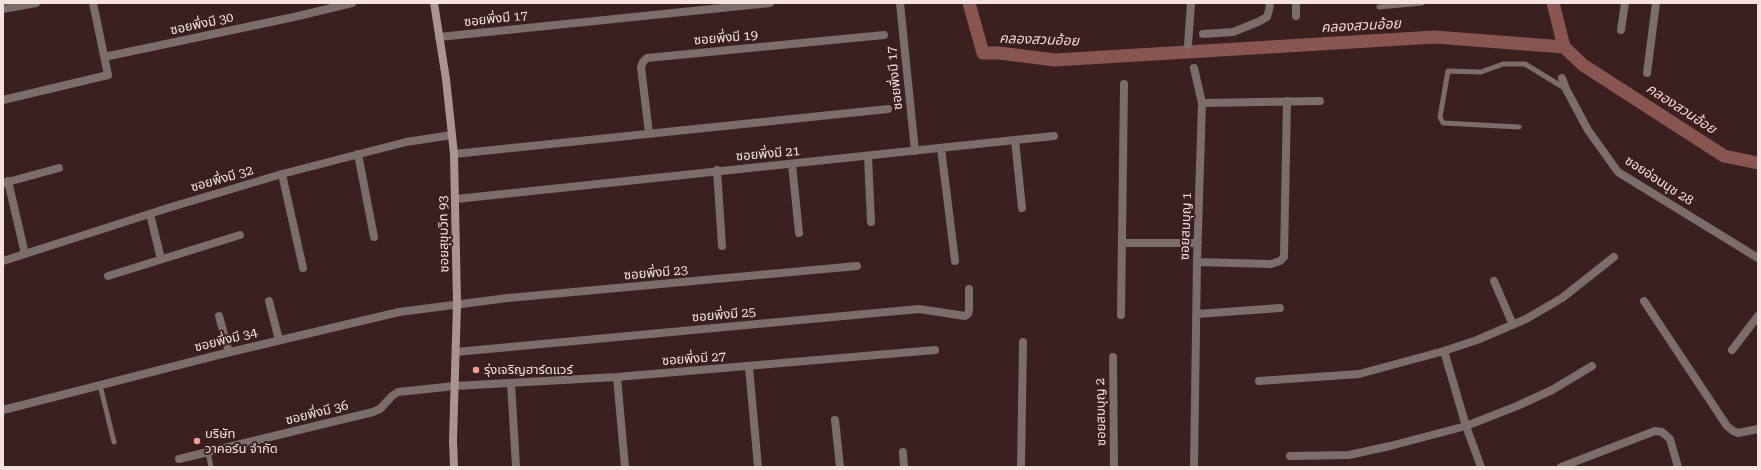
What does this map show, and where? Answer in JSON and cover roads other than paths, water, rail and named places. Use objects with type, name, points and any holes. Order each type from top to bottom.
[{"type":"street","points":[[3,9],[36,3]]},
{"type":"street","points":[[3,100],[108,75],[93,3]]},
{"type":"street","name":"ซอยพึ่งมี 30","points":[[104,57],[294,17],[352,3]]},
{"type":"street","name":"ซอยสุขุมวิท 93","points":[[434,3],[452,135],[456,198],[455,233],[457,304],[454,467]]},
{"type":"street","name":"ซอยพึ่งมี 17","points":[[439,37],[770,3]]},
{"type":"street","name":"ซอยพึ่งมี 17","points":[[900,3],[915,151]]},
{"type":"street","points":[[1188,45],[1191,3]]},
{"type":"street","points":[[1203,34],[1233,32],[1258,22],[1267,17],[1270,10],[1270,3]]},
{"type":"street","points":[[1296,3],[1296,16]]},
{"type":"street","points":[[1621,30],[1626,3]]},
{"type":"street","points":[[1647,74],[1656,3]]},
{"type":"street","name":"ซอยพึ่งมี 19","points":[[649,133],[641,67],[642,62],[647,58],[884,35]]},
{"type":"street","name":"ซอยสมบุญ 1","points":[[1194,68],[1202,103],[1197,262],[1194,467]]},
{"type":"street","name":"ซอยอ่อนนุช 28","points":[[1562,78],[1566,90],[1588,130],[1618,172],[1758,258]]},
{"type":"street","points":[[1121,315],[1124,84]]},
{"type":"street","points":[[1202,103],[1320,100]]},
{"type":"street","points":[[1197,262],[1271,264],[1280,261],[1284,257],[1287,101]]},
{"type":"street","points":[[454,154],[888,109]]},
{"type":"street","name":"ซอยพึ่งมี 32","points":[[3,261],[282,174],[406,142],[452,135]]},
{"type":"street","name":"ซอยพึ่งมี 21","points":[[456,198],[1054,136]]},
{"type":"street","points":[[1015,140],[1022,208]]},
{"type":"street","points":[[941,148],[955,262]]},
{"type":"street","points":[[358,154],[374,237]]},
{"type":"street","points":[[868,156],[871,222]]},
{"type":"street","points":[[792,164],[799,232]]},
{"type":"street","points":[[25,254],[5,182],[59,168]]},
{"type":"street","points":[[717,170],[722,246]]},
{"type":"street","points":[[282,174],[303,268]]},
{"type":"street","points":[[150,214],[161,259]]},
{"type":"street","points":[[108,276],[240,235]]},
{"type":"street","points":[[1122,243],[1198,243]]},
{"type":"street","points":[[1259,381],[1360,374],[1444,351],[1477,340],[1526,319],[1562,298],[1614,257]]},
{"type":"street","name":"ซอยพึ่งมี 23","points":[[457,304],[857,266]]},
{"type":"street","points":[[1494,281],[1513,325]]},
{"type":"street","name":"ซอยพึ่งมี 25","points":[[456,352],[919,309],[965,316],[968,314],[969,310],[970,289]]},
{"type":"street","points":[[269,301],[279,340]]},
{"type":"street","points":[[1644,301],[1727,426],[1738,433],[1758,429]]},
{"type":"street","name":"ซอยพึ่งมี 34","points":[[3,410],[229,352],[382,315],[457,304]]},
{"type":"street","points":[[1197,314],[1280,308]]},
{"type":"street","points":[[219,316],[229,352]]},
{"type":"street","points":[[1732,350],[1758,316]]},
{"type":"street","points":[[1021,467],[1023,342]]},
{"type":"street","name":"ซอยพึ่งมี 27","points":[[455,386],[617,377],[749,367],[935,350]]},
{"type":"street","points":[[1444,351],[1466,426],[1481,467]]},
{"type":"street","name":"ซอยสมบุญ 2","points":[[1113,357],[1114,467]]},
{"type":"street","points":[[1290,456],[1349,455],[1466,426],[1517,406],[1552,390],[1592,366]]},
{"type":"street","points":[[749,367],[758,467]]},
{"type":"street","points":[[617,377],[625,467]]},
{"type":"street","points":[[511,383],[516,467]]},
{"type":"street","name":"ซอยพึ่งมี 36","points":[[179,459],[373,412],[380,409],[392,396],[398,392],[455,386]]},
{"type":"street","points":[[835,420],[840,467]]},
{"type":"street","points":[[1562,467],[1655,431],[1662,432],[1670,439],[1678,467]]},
{"type":"street","points":[[903,452],[904,467]]},
{"type":"lane","points":[[1379,7],[1422,3]]},
{"type":"lane","points":[[1519,127],[1443,123],[1440,117],[1448,71],[1481,72],[1503,64],[1525,64],[1566,90]]},
{"type":"lane","points":[[100,385],[114,442]]},
{"type":"lane","points":[[208,452],[211,467]]},
{"type":"waterway","name":"คลองสวนอ้อย","points":[[969,3],[983,53],[999,53],[1055,60],[1435,37],[1564,47],[1583,65],[1724,156],[1758,163]]},
{"type":"waterway","points":[[1553,3],[1564,47]]},
{"type":"place","name":"รุ่งเจริญฮาร์ดแวร์","points":[[476,370]]},
{"type":"place","name":"บริษัท วาคอร์น จำกัด","points":[[197,441]]}]
